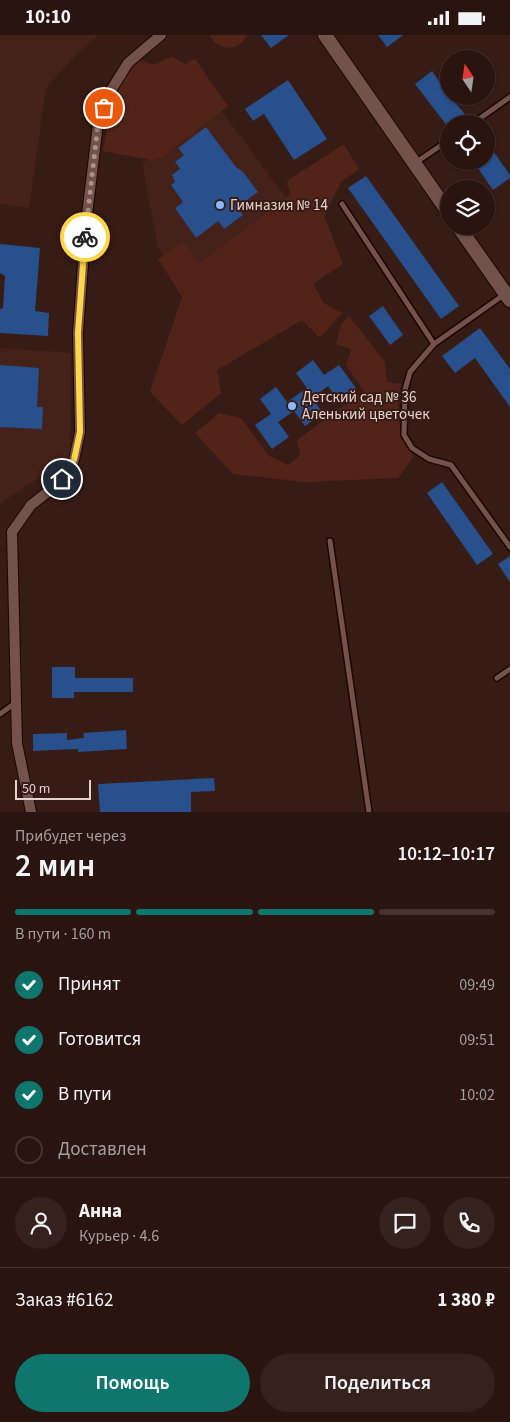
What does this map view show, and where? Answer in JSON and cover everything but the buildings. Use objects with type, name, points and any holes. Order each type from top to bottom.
[{"type":"main road","points":[[324,35],[440,200]]},
{"type":"main road","points":[[464,235],[508,297]]},
{"type":"street","points":[[31,812],[17,743],[12,532],[31,505],[62,479],[74,460],[80,432],[79,314],[86,223],[98,124],[110,92],[128,63],[161,35]]},
{"type":"lane","points":[[485,115],[510,97]]},
{"type":"lane","points":[[414,164],[440,146]]},
{"type":"lane","points":[[342,203],[434,344]]},
{"type":"lane","points":[[508,297],[434,344],[410,372],[405,390],[404,435],[412,448],[429,459],[451,465],[510,547]]},
{"type":"lane","points":[[330,541],[369,811],[362,812]]},
{"type":"lane","points":[[497,678],[510,669]]},
{"type":"lane","points":[[0,715],[15,703]]},
{"type":"shaded area","points":[[0,35],[99,35],[80,51],[46,88],[29,208],[0,204]]},
{"type":"shaded area","points":[[209,35],[247,35],[239,45],[228,48],[218,44]]},
{"type":"shaded area","points":[[173,57],[184,64],[195,59],[228,106],[161,158],[150,160],[103,151],[114,100],[125,75],[142,60],[155,64]]},
{"type":"shaded area","name":"Гимназия № 14","points":[[219,107],[325,251],[217,330],[158,248],[142,163]]},
{"type":"shaded area","points":[[344,144],[359,169],[341,182],[324,216],[343,264],[313,284],[324,303],[342,313],[320,338],[302,320],[217,370],[221,393],[182,425],[150,392],[182,297],[158,259],[184,242],[200,263],[290,195],[287,181]]},
{"type":"shaded area","points":[[349,316],[385,362],[387,382],[401,384],[398,412],[399,422],[404,439],[414,456],[398,478],[304,482],[233,474],[195,433],[219,413],[241,418],[268,455],[288,465],[300,455],[297,440],[364,391],[346,365],[351,349],[336,344],[341,324]]},
{"type":"shaded area","points":[[0,348],[71,353],[70,456],[0,504]]},
{"type":"way so far","points":[[85,237],[98,124],[104,108]]},
{"type":"place","name":"Гимназия № 14","points":[[220,205]]},
{"type":"place","name":"Детский сад № 36 Аленький цветочек","points":[[292,406]]},
{"type":"route","points":[[62,479],[74,460],[80,432],[78,333],[85,237]]}]
